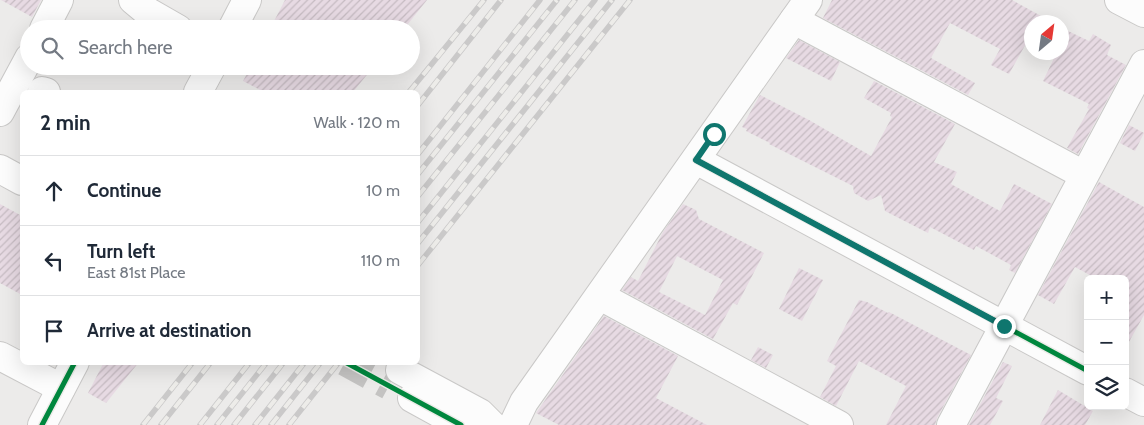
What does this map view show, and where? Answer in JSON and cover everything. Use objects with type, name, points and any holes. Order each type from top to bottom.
[{"type":"street","points":[[49,20],[59,0]]},
{"type":"street","points":[[133,0],[145,10],[162,20]]},
{"type":"street","points":[[237,20],[247,0]]},
{"type":"street","points":[[1119,0],[1144,14]]},
{"type":"street","points":[[514,425],[524,402],[801,10],[1084,175]]},
{"type":"street","points":[[951,425],[1144,64]]},
{"type":"street","points":[[0,112],[20,75]]},
{"type":"street","points":[[199,90],[207,75]]},
{"type":"street","points":[[696,160],[1084,370]]},
{"type":"street","points":[[0,169],[20,180]]},
{"type":"street","points":[[600,296],[839,425]]},
{"type":"street","points":[[0,356],[62,388]]},
{"type":"street","points":[[42,425],[74,365]]},
{"type":"street","points":[[461,425],[394,378],[480,413],[492,425]]},
{"type":"street","points":[[1129,394],[1144,402]]},
{"type":"building","points":[[1,0],[41,0],[32,17]]},
{"type":"building","points":[[285,0],[427,0],[411,20],[275,20]]},
{"type":"building","points":[[832,0],[1012,0],[1039,15],[1024,15],[1024,47],[1009,74],[991,65],[1000,49],[950,23],[931,58],[975,83],[968,95],[823,18]]},
{"type":"building","points":[[1069,31],[1089,41],[1093,34],[1111,45],[1107,55],[1126,65],[1078,154],[1067,148],[1089,109],[1087,108],[1089,104],[1043,81],[1053,60],[1069,60]]},
{"type":"building","points":[[799,40],[840,62],[831,81],[786,58]]},
{"type":"building","points":[[246,75],[367,75],[355,90],[260,90],[243,81]]},
{"type":"building","points":[[874,81],[955,124],[934,162],[957,172],[951,184],[1000,211],[1014,184],[1052,204],[1015,273],[1009,270],[1011,265],[976,246],[974,250],[930,227],[928,233],[885,211],[881,195],[868,201],[854,193],[853,186],[769,144],[742,127],[760,95],[809,120],[871,156],[892,117],[890,116],[891,113],[864,98]]},
{"type":"building","points":[[1129,125],[1144,133],[1135,151],[1120,143]]},
{"type":"building","points":[[1099,182],[1144,207],[1144,315],[1129,342],[1129,275],[1090,275],[1075,267],[1054,304],[1038,295]]},
{"type":"building","points":[[0,204],[20,215],[20,294],[0,283]]},
{"type":"building","points":[[683,204],[696,210],[699,219],[764,253],[737,305],[733,303],[713,339],[622,290],[631,277],[638,281],[663,232]],"holes":[[[677,256],[723,280],[705,315],[659,292]]]},
{"type":"building","points":[[799,268],[823,280],[802,321],[779,309]]},
{"type":"building","points":[[859,300],[889,312],[971,355],[935,425],[886,425],[906,386],[859,361],[836,406],[820,397],[836,366],[827,361]]},
{"type":"building","points":[[604,316],[678,356],[656,398],[707,425],[559,425],[536,413]]},
{"type":"building","points":[[758,347],[773,355],[766,368],[751,360]]},
{"type":"building","points":[[1003,362],[1012,366],[996,398],[1003,401],[990,425],[969,425]]},
{"type":"building","points":[[102,365],[137,365],[106,403],[88,393]]},
{"type":"building","points":[[1058,390],[1084,406],[1084,410],[1093,411],[1085,425],[1040,425]]},
{"type":"tunnel","points":[[350,365],[389,386]]},
{"type":"railway","points":[[411,90],[484,0]]},
{"type":"railway","points":[[420,102],[501,0]]},
{"type":"railway","points":[[420,151],[540,0]]},
{"type":"railway","points":[[420,171],[557,0]]},
{"type":"railway","points":[[420,194],[575,0]]},
{"type":"railway","points":[[420,219],[595,0]]},
{"type":"railway","points":[[420,240],[612,0]]},
{"type":"railway","points":[[420,262],[630,0]]},
{"type":"railway","points":[[143,425],[191,365]]},
{"type":"railway","points":[[161,425],[209,365]]},
{"type":"railway","points":[[200,425],[248,365]]},
{"type":"railway","points":[[217,425],[265,365]]},
{"type":"railway","points":[[234,425],[282,365]]},
{"type":"railway","points":[[255,425],[303,365]]},
{"type":"railway","points":[[271,425],[319,365]]},
{"type":"railway","points":[[289,425],[337,365]]},
{"type":"cycle path","points":[[696,160],[1084,369]]},
{"type":"cycle path","points":[[42,425],[73,365]]},
{"type":"cycle path","points":[[351,365],[461,425]]},
{"type":"route","points":[[714,134],[696,160],[1004,326]]}]
